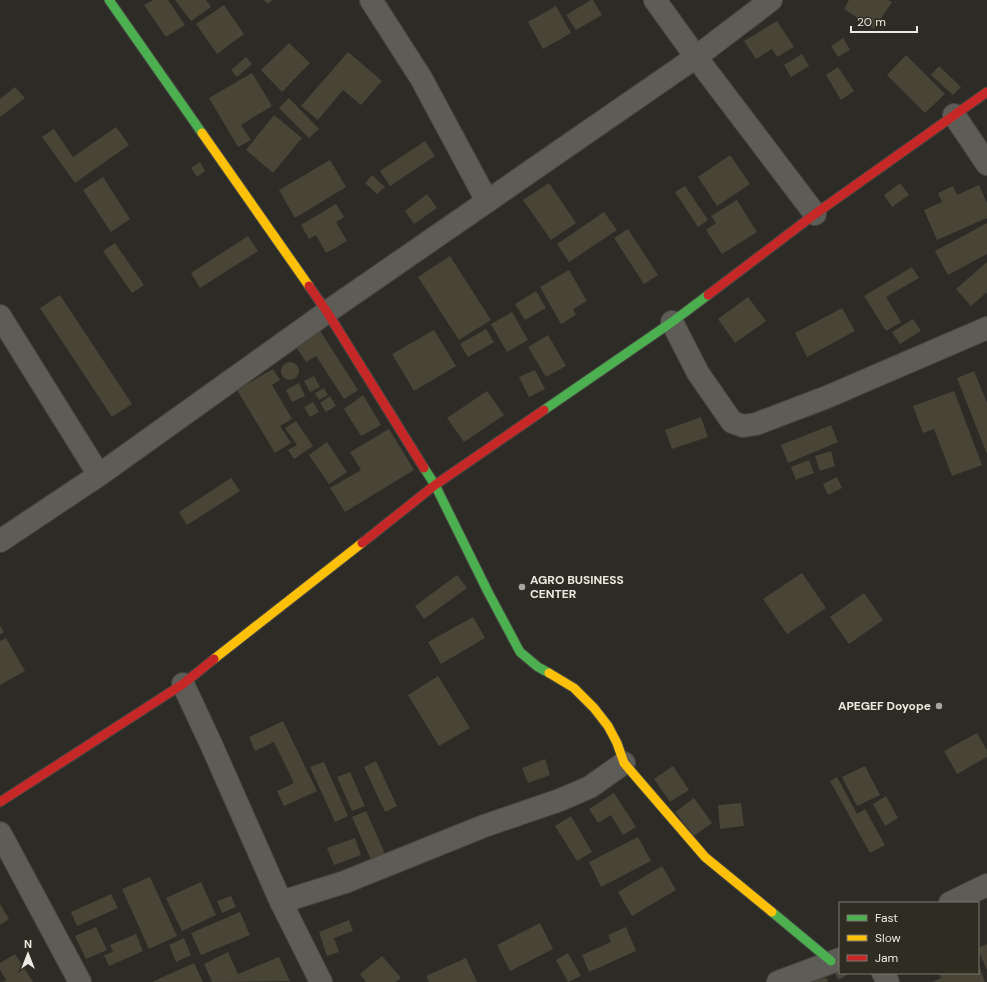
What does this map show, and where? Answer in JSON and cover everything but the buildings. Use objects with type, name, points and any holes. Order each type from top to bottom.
[{"type":"street","points":[[110,0],[327,312],[435,485],[488,592],[520,652],[538,667],[574,688],[594,708],[608,726],[617,743],[624,763],[705,857],[836,960]]},
{"type":"street","points":[[371,0],[421,78],[487,201]]},
{"type":"street","points":[[655,0],[696,57],[815,214]]},
{"type":"street","points":[[0,541],[99,475],[327,312],[696,57],[771,0]]},
{"type":"street","points":[[0,802],[183,684],[435,485],[672,322],[815,214],[987,92]]},
{"type":"street","points":[[954,115],[987,164]]},
{"type":"street","points":[[0,316],[99,475]]},
{"type":"street","points":[[672,322],[698,373],[732,422],[742,426],[756,424],[827,397],[987,328]]},
{"type":"street","points":[[183,684],[281,902],[321,982]]},
{"type":"street","points":[[281,902],[345,882],[484,826],[560,800],[590,787],[624,763]]},
{"type":"street","points":[[0,833],[80,982]]},
{"type":"street","points":[[952,902],[987,886]]},
{"type":"street","points":[[778,982],[836,960]]},
{"type":"traffic: fast","points":[[109,0],[202,133]]},
{"type":"traffic: fast","points":[[544,410],[672,322],[708,295]]},
{"type":"traffic: fast","points":[[424,468],[435,485],[488,592],[520,652],[538,667],[549,673]]},
{"type":"traffic: fast","points":[[772,912],[831,961]]},
{"type":"traffic: slow","points":[[202,133],[309,286]]},
{"type":"traffic: slow","points":[[214,659],[362,543]]},
{"type":"traffic: slow","points":[[549,673],[574,688],[594,708],[608,726],[617,743],[624,763],[705,857],[772,912]]},
{"type":"traffic: jam","points":[[708,295],[815,214],[987,92]]},
{"type":"traffic: jam","points":[[309,286],[327,312],[424,468]]},
{"type":"traffic: jam","points":[[362,543],[435,485],[544,410]]},
{"type":"traffic: jam","points":[[0,802],[183,684],[214,659]]},
{"type":"place","name":"AGRO BUSINESS CENTER","points":[[522,587]]},
{"type":"place","name":"APEGEF Doyope","points":[[939,706]]}]
